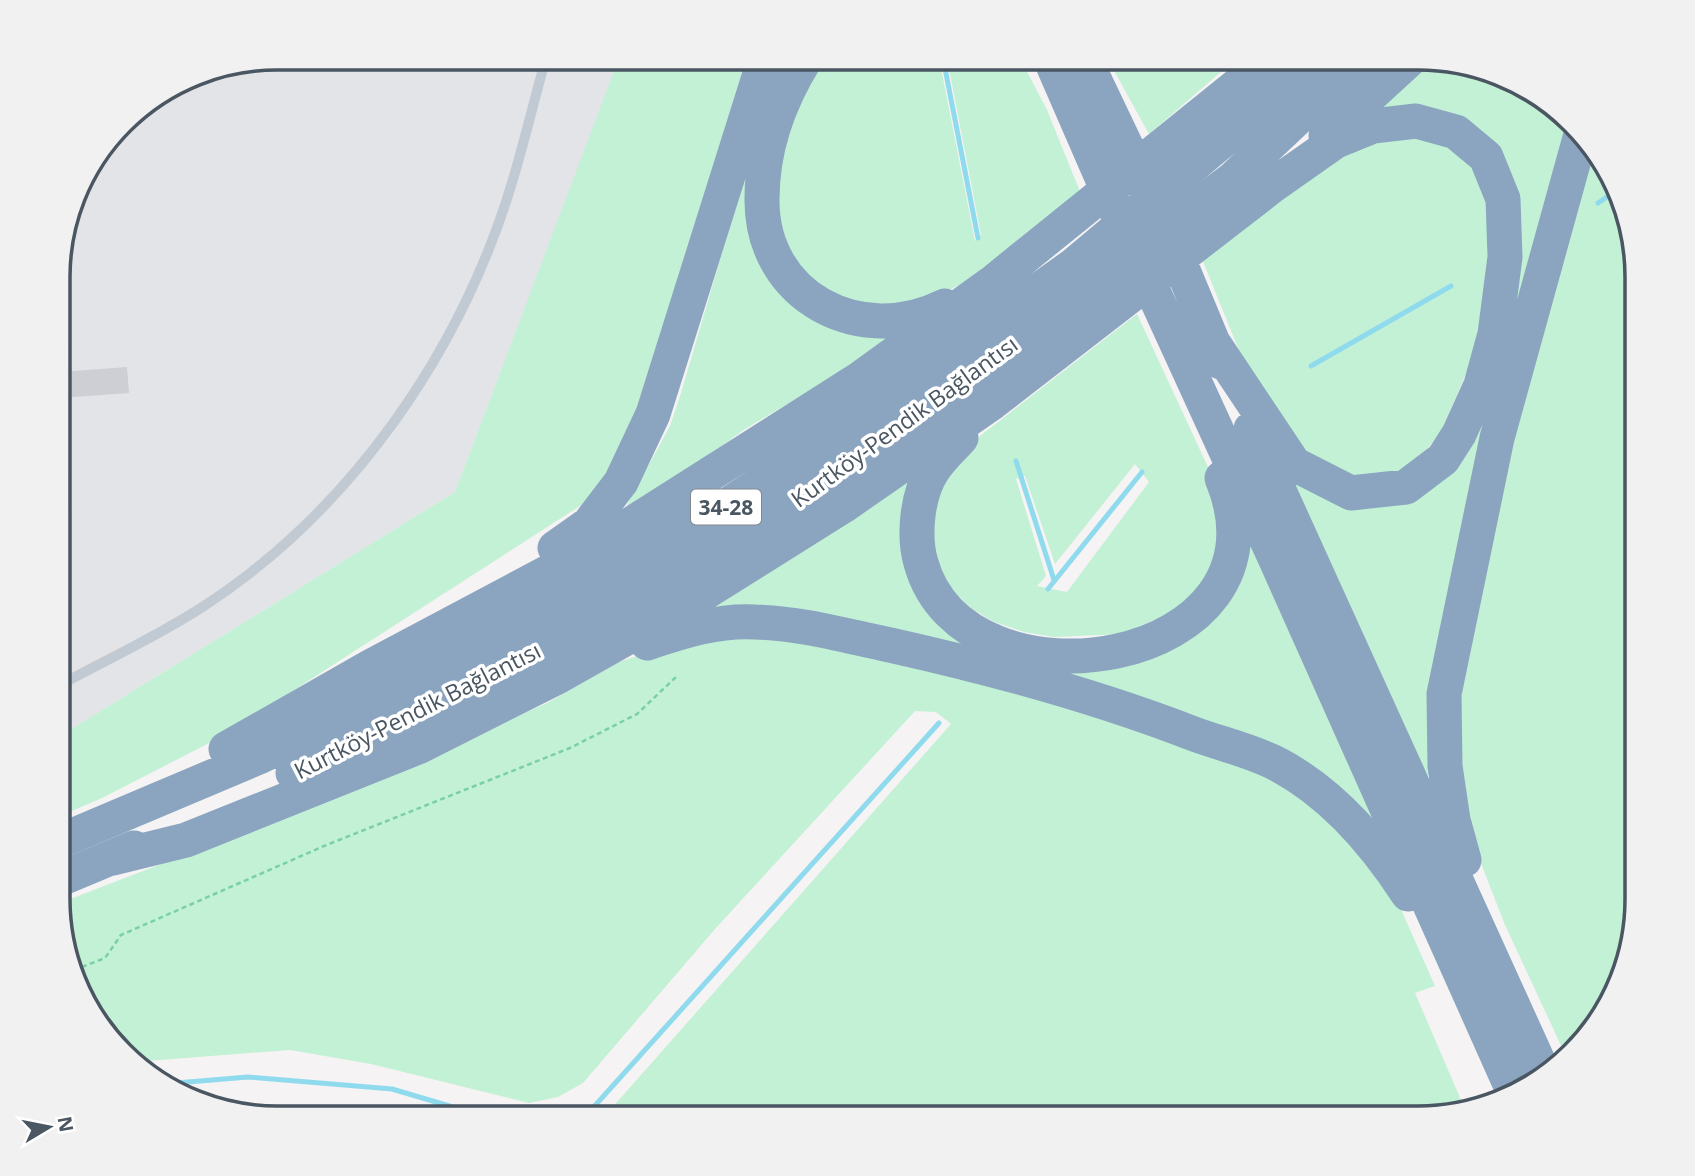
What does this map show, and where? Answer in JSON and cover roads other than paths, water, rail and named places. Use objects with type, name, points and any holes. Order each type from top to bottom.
[{"type":"highway","points":[[452,624],[589,524],[621,482],[653,414],[761,70]]},
{"type":"highway","points":[[799,70],[787,89],[773,125],[762,202],[776,258],[797,288],[821,306],[847,318],[873,322],[933,312],[992,283]]},
{"type":"highway","points":[[1037,70],[1054,103],[1098,170]]},
{"type":"highway","points":[[114,858],[186,840],[418,747],[559,676],[690,602],[843,506],[993,402],[1272,186],[1336,141],[1373,126],[1416,121],[1456,132],[1486,157],[1503,199],[1505,257],[1495,334],[1480,385],[1459,434],[1443,459],[1406,487],[1351,494],[1294,464],[1158,304],[1098,170],[1055,70]]},
{"type":"highway","points":[[993,402],[932,470],[925,487],[919,509],[917,549],[925,576],[936,598],[978,635],[1010,646],[1072,656],[1128,650],[1152,642],[1197,615],[1226,573],[1232,550],[1234,520],[1227,492],[1210,450],[1188,279],[1090,70]]},
{"type":"highway","points":[[70,829],[227,748],[604,541],[861,378],[992,283],[1256,70]]},
{"type":"highway","name":"Kurtköy-Pendik Bağlantısı","points":[[70,837],[259,757],[371,703],[499,638],[726,506],[838,433],[1074,265],[1307,70]]},
{"type":"highway","name":"Kurtköy-Pendik Bağlantısı","points":[[70,875],[114,858],[380,733],[532,653],[751,528],[837,473],[1233,178],[1348,70]]},
{"type":"highway","points":[[1272,186],[1398,70]]},
{"type":"highway","points":[[1521,1026],[1452,820],[1445,766],[1444,694],[1497,438],[1578,146]]},
{"type":"highway","points":[[1197,347],[1328,604],[1540,1066]]},
{"type":"highway","points":[[1197,347],[1448,948],[1510,1085]]},
{"type":"highway","points":[[559,676],[706,624],[754,622],[799,625],[932,654],[1061,688],[1278,764],[1331,802],[1359,830],[1390,865],[1448,948]]},
{"type":"lane","points":[[70,680],[177,623],[240,580],[286,544],[364,461],[424,377],[479,268],[511,187],[543,70]]},
{"type":"waterway","points":[[945,70],[978,238]]},
{"type":"waterway","points":[[1598,203],[1608,196]]},
{"type":"waterway","points":[[1311,366],[1451,286]]},
{"type":"waterway","points":[[1016,461],[1054,580]]},
{"type":"waterway","points":[[1048,589],[1142,472]]},
{"type":"waterway","points":[[595,1106],[939,723]]},
{"type":"waterway","points":[[183,1082],[248,1077],[392,1089],[449,1106]]}]
